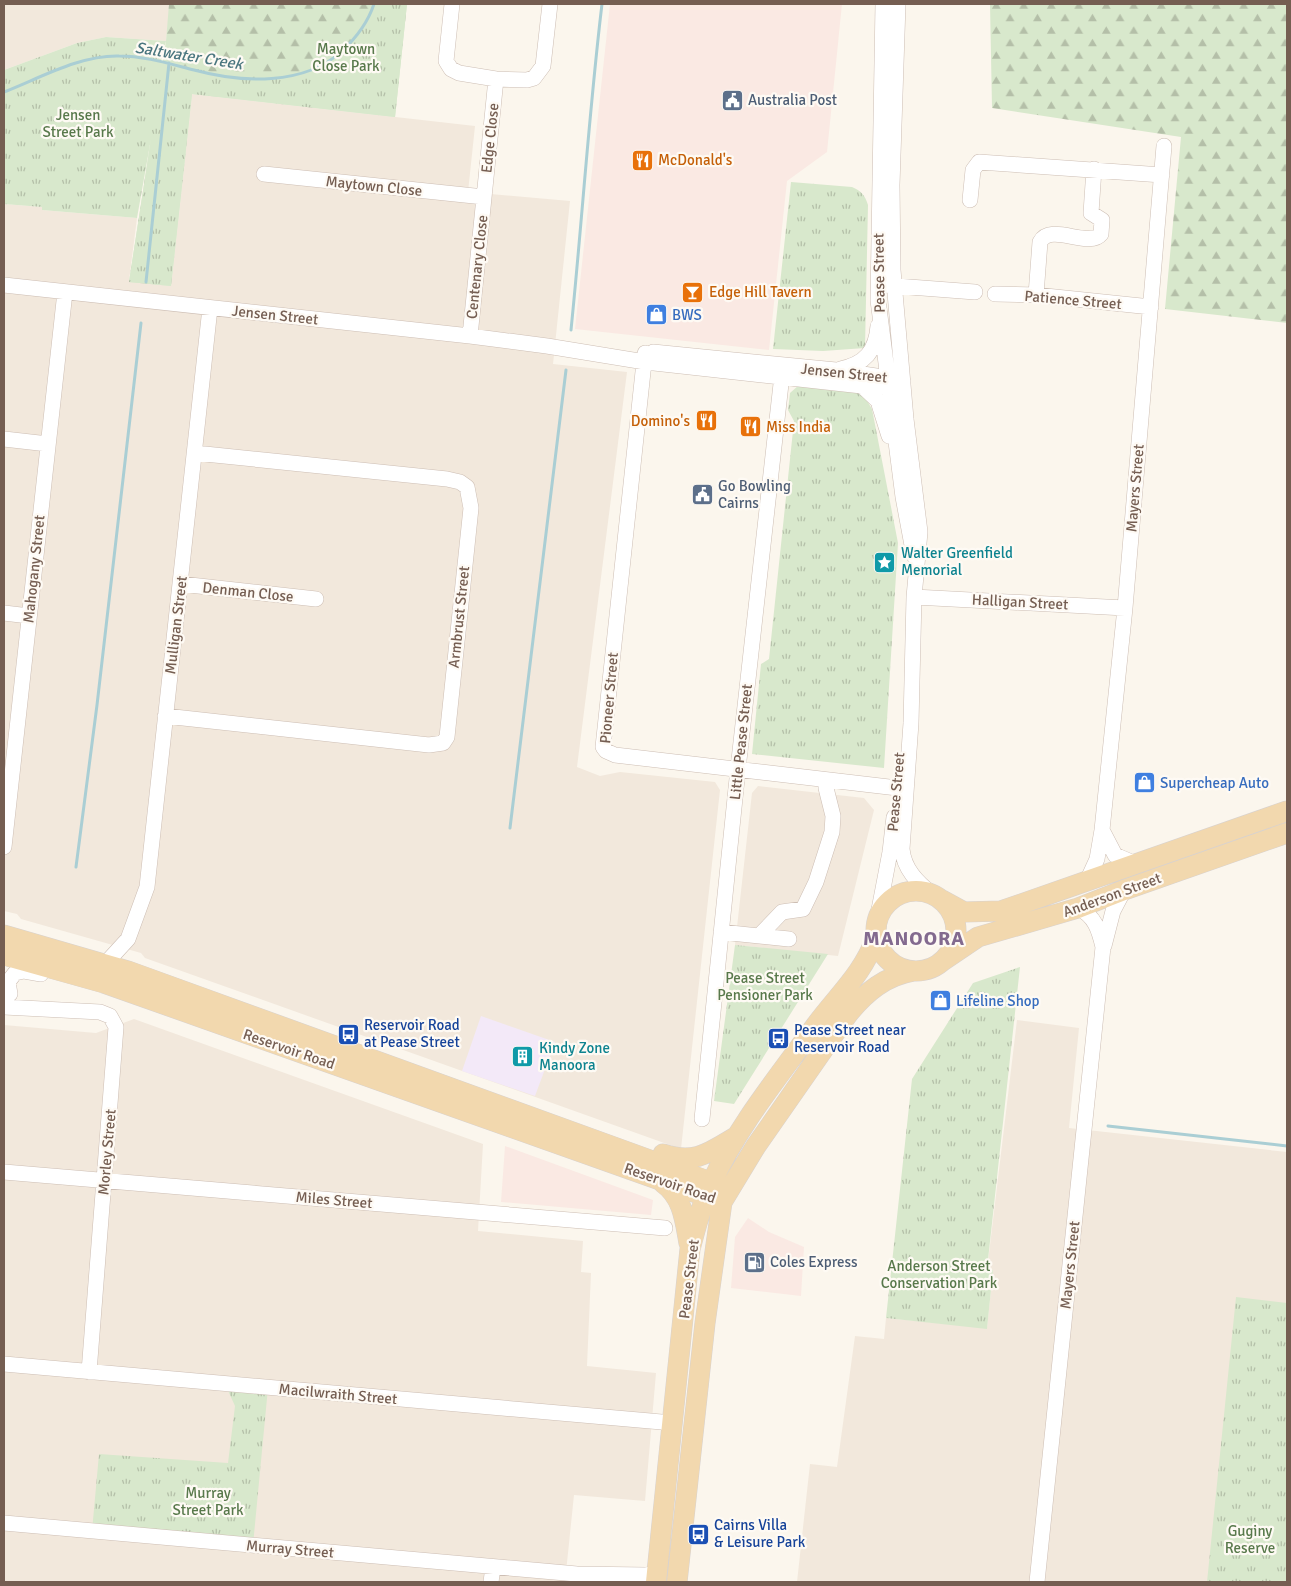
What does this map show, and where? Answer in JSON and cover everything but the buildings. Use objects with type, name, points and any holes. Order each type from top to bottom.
[{"type":"main road","name":"Anderson Street","points":[[937,897],[964,912],[994,913],[1287,811]]},
{"type":"main road","name":"Anderson Street","points":[[941,962],[978,937],[1078,908],[1287,833]]},
{"type":"main road","points":[[920,891],[937,897],[954,917],[956,932],[951,951],[941,962],[928,969],[914,971],[903,969],[889,961],[879,948],[876,938],[878,915],[890,900],[901,893],[920,891]]},
{"type":"main road","name":"Reservoir Road","points":[[4,935],[106,963],[569,1131],[713,1194]]},
{"type":"main road","name":"Pease Street","points":[[658,1579],[690,1249],[738,1134],[817,1023],[857,976],[876,938]]},
{"type":"main road","name":"Reservoir Road","points":[[4,955],[104,983],[657,1179],[713,1194]]},
{"type":"main road","name":"Pease Street","points":[[678,1582],[710,1280],[713,1194],[751,1153],[848,1014],[862,998],[882,982],[914,971]]},
{"type":"main road","points":[[569,1131],[606,1133],[681,1159],[703,1156],[738,1134]]},
{"type":"main road","points":[[657,1179],[669,1188],[680,1204],[690,1249]]},
{"type":"street","points":[[452,4],[446,61],[451,69],[459,73],[496,79],[527,80],[539,73],[543,66],[550,4]]},
{"type":"street","name":"Pease Street","points":[[883,4],[877,285],[879,319],[894,381],[920,522],[911,669],[904,706],[901,788],[903,857],[915,879],[937,897]]},
{"type":"street","name":"Pease Street","points":[[898,4],[892,185],[894,381],[899,470],[917,569]]},
{"type":"street","name":"Edge Close","points":[[484,197],[496,79]]},
{"type":"street","name":"Mayers Street","points":[[1087,881],[1094,866],[1102,830],[1125,608],[1164,146]]},
{"type":"street","points":[[970,200],[973,170],[980,162],[1162,175]]},
{"type":"street","points":[[1036,295],[1040,242],[1042,238],[1052,234],[1093,238],[1101,234],[1102,220],[1091,213],[1094,169]]},
{"type":"street","name":"Maytown Close","points":[[264,174],[484,197]]},
{"type":"street","name":"Centenary Close","points":[[470,336],[484,197]]},
{"type":"street","name":"Jensen Street","points":[[4,285],[547,346],[582,346],[645,357],[782,372],[862,386],[894,381]]},
{"type":"street","points":[[877,285],[975,292]]},
{"type":"street","name":"Mahogany Street","points":[[4,847],[8,769],[29,616],[65,292]]},
{"type":"street","name":"Patience Street","points":[[995,294],[1036,295],[1151,307]]},
{"type":"street","name":"Mulligan Street","points":[[128,971],[128,939],[147,887],[210,308]]},
{"type":"street","points":[[836,370],[857,364],[869,353],[877,340],[879,319]]},
{"type":"street","name":"Pioneer Street","points":[[645,357],[603,748],[615,755],[901,788]]},
{"type":"street","name":"Jensen Street","points":[[782,372],[836,370],[894,381]]},
{"type":"street","name":"Little Pease Street","points":[[702,1119],[782,372]]},
{"type":"street","points":[[862,386],[874,396],[881,407],[899,470]]},
{"type":"street","points":[[4,439],[48,444]]},
{"type":"street","name":"Armbrust Street","points":[[165,716],[429,745],[443,743],[447,737],[471,508],[467,487],[460,482],[447,479],[195,453]]},
{"type":"street","name":"Denman Close","points":[[181,584],[316,599]]},
{"type":"street","name":"Halligan Street","points":[[914,596],[1125,608]]},
{"type":"street","points":[[4,613],[29,616]]},
{"type":"street","points":[[759,936],[782,912],[803,909],[816,882],[833,823],[826,780]]},
{"type":"street","name":"Pease Street","points":[[878,915],[901,788]]},
{"type":"street","points":[[1102,830],[1115,855],[1136,864]]},
{"type":"street","name":"Mayers Street","points":[[1037,1582],[1103,947],[1113,910],[1124,890]]},
{"type":"street","name":"Mayers Street","points":[[1078,908],[1089,915],[1098,926],[1103,947]]},
{"type":"street","points":[[721,932],[789,938]]},
{"type":"street","name":"Mulligan Street","points":[[106,963],[128,939]]},
{"type":"street","name":"Morley Street","points":[[89,1372],[116,1046],[114,1023],[110,1016],[100,1012],[28,1007],[6,997],[8,979],[21,971],[80,984],[104,983]]},
{"type":"street","name":"Miles Street","points":[[4,1172],[665,1228]]},
{"type":"street","name":"Macilwraith Street","points":[[4,1364],[673,1423]]},
{"type":"street","points":[[658,1579],[670,1568],[678,1508],[690,1472]]},
{"type":"street","name":"Murray Street","points":[[4,1523],[577,1574],[646,1575],[658,1579]]},
{"type":"street","points":[[491,1582],[493,1567]]},
{"type":"street","name":"Murray Street","points":[[577,1574],[615,1582]]},
{"type":"shaded area","points":[[4,4],[170,4],[166,41],[106,37],[77,43],[4,70]]},
{"type":"shaded area","points":[[610,4],[842,4],[827,152],[787,181],[769,350],[575,329]]},
{"type":"shaded area","points":[[192,94],[475,126],[468,192],[570,201],[553,364],[627,372],[577,767],[600,776],[620,772],[715,782],[720,790],[681,1149],[145,958],[141,953],[21,919],[17,914],[4,911],[4,204],[42,207],[42,210],[137,218],[129,281],[171,286]]},
{"type":"shaded area","points":[[758,786],[864,798],[874,810],[838,956],[735,945],[752,793]]},
{"type":"shaded area","points":[[481,1016],[555,1042],[535,1096],[462,1071]]},
{"type":"shaded area","points":[[134,1019],[483,1144],[478,1231],[583,1241],[581,1272],[591,1273],[587,1366],[656,1373],[645,1501],[574,1495],[565,1582],[4,1582],[4,1025],[96,1033]]},
{"type":"shaded area","points":[[1017,1020],[1079,1028],[1069,1128],[1287,1152],[1287,1582],[797,1582],[810,1464],[837,1467],[855,1336],[884,1339],[886,1318],[987,1328],[993,1270],[987,1270]]},
{"type":"shaded area","points":[[505,1146],[653,1200],[651,1215],[501,1202]]},
{"type":"shaded area","points":[[748,1218],[769,1232],[804,1247],[801,1296],[731,1288],[735,1237]]},
{"type":"green space","name":"Maytown Close Park","points":[[169,4],[407,4],[395,117],[192,94],[171,286],[129,282],[166,41]]},
{"type":"green space","name":"Jensen Street Park","points":[[374,4],[407,4],[395,117],[192,94],[171,286],[129,282],[151,139],[137,218],[42,210],[42,207],[4,204],[4,70],[77,43],[106,37],[166,41],[161,61],[231,76],[278,78],[300,74],[322,65],[342,51],[361,29]]},
{"type":"green space","points":[[990,4],[1287,4],[1287,323],[1165,309],[1181,137],[992,108]]},
{"type":"green space","points":[[791,182],[852,187],[866,199],[868,205],[865,348],[823,351],[773,349]]},
{"type":"green space","points":[[799,385],[857,392],[866,399],[872,409],[898,543],[884,768],[752,754],[761,664],[769,659],[794,421],[788,410],[790,393]]},
{"type":"green space","name":"Pease Street Pensioner Park","points":[[735,945],[828,954],[734,1104],[714,1101]]},
{"type":"green space","name":"Anderson Street Conservation Park","points":[[1020,967],[987,1269],[993,1270],[987,1329],[886,1318],[912,1079],[973,983]]},
{"type":"green space","name":"Guginy Reserve","points":[[1236,1297],[1287,1303],[1287,1582],[1207,1582]]},
{"type":"green space","name":"Murray Street Park","points":[[225,1384],[268,1388],[253,1545],[92,1531],[99,1454],[228,1463],[235,1406]]},
{"type":"waterway","name":"Saltwater Creek","points":[[4,92],[75,63],[90,59],[119,56],[148,59],[232,77],[252,79],[291,76],[310,71],[342,51],[361,29],[374,4]]},
{"type":"waterway","points":[[571,330],[602,4]]},
{"type":"waterway","points":[[146,282],[169,63]]},
{"type":"waterway","points":[[76,867],[97,705],[141,323]]},
{"type":"waterway","points":[[510,828],[566,370]]},
{"type":"waterway","points":[[1108,1126],[1287,1146]]},
{"type":"place","name":"Australia Post","points":[[732,100]]},
{"type":"place","name":"McDonald's","points":[[642,160]]},
{"type":"place","name":"Edge Hill Tavern","points":[[693,292]]},
{"type":"place","name":"BWS","points":[[656,315]]},
{"type":"place","name":"Domino's","points":[[706,421]]},
{"type":"place","name":"Miss India","points":[[750,427]]},
{"type":"place","name":"Go Bowling Cairns","points":[[702,495]]},
{"type":"place","name":"Walter Greenfield Memorial","points":[[885,562]]},
{"type":"place","name":"Supercheap Auto","points":[[1144,783]]},
{"type":"place","name":"Lifeline Shop","points":[[940,1001]]},
{"type":"place","name":"Reservoir Road at Pease Street","points":[[348,1034]]},
{"type":"place","name":"Pease Street near Reservoir Road","points":[[778,1039]]},
{"type":"place","name":"Kindy Zone Manoora","points":[[523,1057]]},
{"type":"place","name":"Coles Express","points":[[754,1262]]},
{"type":"place","name":"Cairns Villa & Leisure Park","points":[[698,1534]]},
{"type":"district","name":"MANOORA","points":[[914,938]]}]
